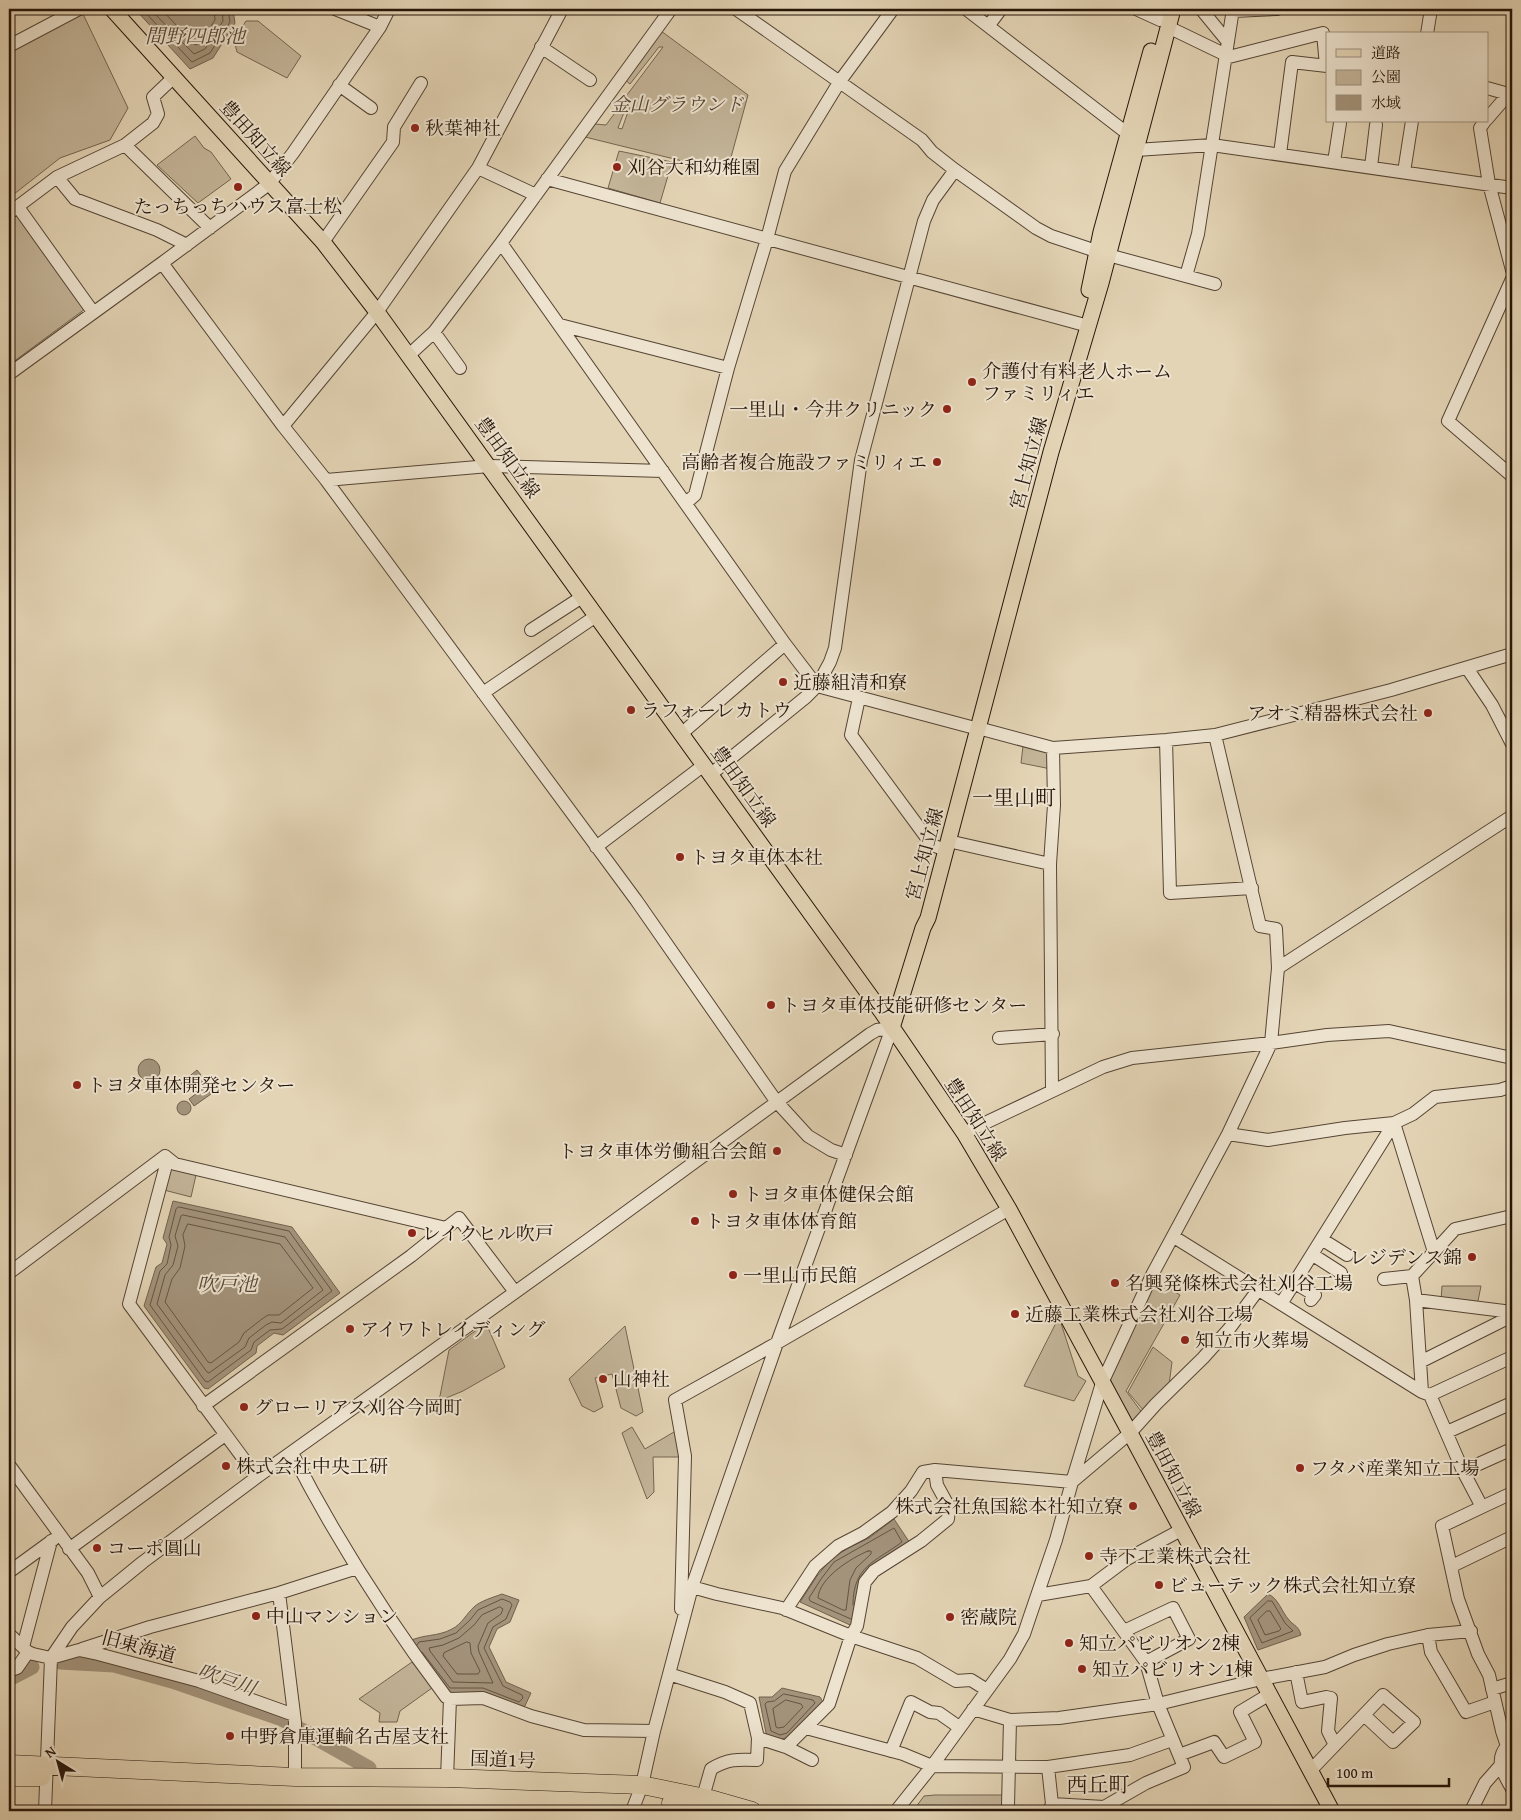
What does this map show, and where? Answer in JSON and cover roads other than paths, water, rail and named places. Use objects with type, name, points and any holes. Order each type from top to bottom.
[{"type":"highway","name":"国道1号","points":[[9,1764],[47,1772],[284,1787],[514,1790],[637,1798]]},
{"type":"highway","name":"国道1号","points":[[9,1777],[47,1772],[447,1778],[705,1804],[752,1811]]},
{"type":"main road","name":"豊田知立線","points":[[112,9],[323,242],[377,312],[870,995],[964,1133],[1009,1209],[1332,1811]]},
{"type":"main road","name":"宮上知立線","points":[[892,1028],[923,928],[922,917],[944,845],[1051,452],[1102,253],[1101,232],[1128,134],[1164,19],[1173,9]]},
{"type":"main road","name":"宮上知立線","points":[[975,728],[1045,451],[1102,253],[1136,150],[1164,19]]},
{"type":"street","points":[[9,46],[79,9]]},
{"type":"street","points":[[335,9],[380,27]]},
{"type":"street","points":[[9,374],[269,184],[293,153],[380,27],[389,9]]},
{"type":"street","points":[[283,426],[377,312],[478,168],[562,9]]},
{"type":"street","points":[[409,355],[434,332],[671,9]]},
{"type":"street","points":[[736,9],[922,140],[932,152],[955,170],[1036,228],[1063,242],[1215,284]]},
{"type":"street","points":[[686,503],[695,495],[728,368],[767,239],[785,171],[840,81],[893,9]]},
{"type":"street","points":[[966,9],[1128,134]]},
{"type":"street","points":[[989,25],[1001,9]]},
{"type":"street","points":[[1136,9],[1164,19],[1226,52],[1323,33],[1326,66],[1292,62],[1280,154]]},
{"type":"street","points":[[1201,9],[1226,52]]},
{"type":"street","points":[[1186,276],[1198,234],[1233,10],[1277,9]]},
{"type":"street","points":[[1426,32],[1431,9]]},
{"type":"street","points":[[541,47],[590,80]]},
{"type":"street","points":[[93,312],[13,210],[57,177],[125,145],[153,123],[158,114],[153,97],[174,77]]},
{"type":"street","points":[[323,242],[393,142],[394,127],[421,82]]},
{"type":"street","points":[[339,85],[371,108]]},
{"type":"street","points":[[1488,88],[1511,93]]},
{"type":"street","points":[[1488,118],[1511,93]]},
{"type":"street","points":[[1404,172],[1412,122]]},
{"type":"street","points":[[1484,122],[1480,128],[1489,184],[1506,228],[1512,270]]},
{"type":"street","points":[[1334,162],[1340,123]]},
{"type":"street","points":[[1371,167],[1376,125]]},
{"type":"street","points":[[125,145],[210,228]]},
{"type":"street","points":[[1136,150],[1212,145],[1512,188]]},
{"type":"street","points":[[478,168],[536,195]]},
{"type":"street","points":[[596,846],[707,770],[806,697],[817,686],[830,662],[835,648],[858,471],[924,221],[934,200],[955,170]]},
{"type":"street","points":[[57,177],[75,199],[157,230],[187,245]]},
{"type":"street","points":[[547,179],[1081,324]]},
{"type":"street","points":[[501,243],[785,644],[817,686],[1052,748],[1215,735],[1391,690],[1512,654]]},
{"type":"street","points":[[162,263],[283,426],[326,480],[596,846],[776,1101],[808,1136],[831,1150],[846,1155]]},
{"type":"street","points":[[1510,468],[1448,421],[1512,279]]},
{"type":"street","points":[[560,325],[728,368]]},
{"type":"street","points":[[434,332],[460,368]]},
{"type":"street","points":[[326,480],[489,466],[663,471]]},
{"type":"street","points":[[531,630],[582,597]]},
{"type":"street","points":[[483,693],[596,616]]},
{"type":"street","points":[[681,734],[785,644]]},
{"type":"street","points":[[1467,668],[1492,705],[1512,744]]},
{"type":"street","points":[[859,698],[851,735],[932,845],[944,845],[1050,864]]},
{"type":"street","points":[[896,1811],[932,1766],[1018,1647],[1038,1595],[1102,1383],[1153,1273],[1228,1134],[1271,1043],[1278,968],[1276,929],[1260,926],[1215,735]]},
{"type":"street","points":[[1166,740],[1170,892],[1252,888]]},
{"type":"street","points":[[1052,748],[1054,804],[1050,864],[1053,1034],[1052,1091]]},
{"type":"street","points":[[1278,968],[1512,816]]},
{"type":"street","points":[[45,1811],[51,1658],[72,1627],[100,1597],[143,1562],[257,1477],[515,1292],[776,1101],[870,1034],[877,1030],[892,1028],[777,1343],[692,1587],[637,1798]]},
{"type":"street","points":[[964,1133],[1103,1067],[1132,1058],[1327,1035],[1389,1031],[1512,1058]]},
{"type":"street","points":[[999,1038],[1053,1034]]},
{"type":"street","points":[[1228,1134],[1268,1140],[1346,1128],[1394,1124],[1414,1114],[1436,1097],[1500,1090],[1512,1086]]},
{"type":"street","points":[[1281,1304],[1313,1256],[1394,1124]]},
{"type":"street","points":[[1394,1124],[1434,1252]]},
{"type":"street","points":[[165,1156],[175,1164],[446,1228]]},
{"type":"street","points":[[9,1274],[165,1156]]},
{"type":"street","points":[[165,1156],[166,1166],[128,1304],[257,1477]]},
{"type":"street","points":[[682,1622],[681,1590],[685,1456],[675,1400],[1009,1209]]},
{"type":"street","points":[[1384,1280],[1412,1276],[1455,1229],[1512,1216]]},
{"type":"street","points":[[204,1406],[411,1256],[459,1218],[515,1292]]},
{"type":"street","points":[[1174,1237],[1426,1394]]},
{"type":"street","points":[[1323,1240],[1347,1255]]},
{"type":"street","points":[[1313,1256],[1341,1273]]},
{"type":"street","points":[[1412,1276],[1416,1300],[1420,1362],[1426,1394],[1447,1432],[1463,1471],[1482,1507]]},
{"type":"street","points":[[1295,1283],[1315,1295],[1311,1300]]},
{"type":"street","points":[[786,1610],[815,1566],[838,1546],[864,1533],[892,1512],[911,1492],[923,1472],[935,1470],[1072,1482],[1130,1433],[1156,1404],[1203,1358],[1229,1329],[1258,1290]]},
{"type":"street","points":[[1416,1300],[1512,1312]]},
{"type":"street","points":[[1420,1362],[1512,1316]]},
{"type":"street","points":[[1426,1394],[1512,1357]]},
{"type":"street","points":[[1447,1432],[1512,1403]]},
{"type":"street","points":[[69,1549],[225,1435]]},
{"type":"street","points":[[292,1453],[316,1499],[357,1568],[404,1642],[446,1696],[450,1699],[483,1698],[531,1716],[584,1730],[654,1731]]},
{"type":"street","points":[[1463,1471],[1511,1453]]},
{"type":"street","points":[[9,1465],[55,1538],[69,1549],[88,1573],[100,1597]]},
{"type":"street","points":[[786,1747],[829,1704],[856,1626],[865,1582],[886,1562],[921,1541],[948,1519],[949,1507],[937,1485],[935,1470]]},
{"type":"street","points":[[1512,1493],[1442,1526],[1458,1599],[1478,1654],[1489,1675],[1502,1732],[1510,1743],[1500,1758],[1500,1766],[1512,1789]]},
{"type":"street","points":[[1038,1595],[1091,1586],[1127,1559],[1181,1530]]},
{"type":"street","points":[[1452,1566],[1512,1537]]},
{"type":"street","points":[[9,1572],[55,1538]]},
{"type":"street","points":[[9,1671],[16,1668],[25,1649],[55,1538]]},
{"type":"street","points":[[683,1550],[702,1558]]},
{"type":"street","points":[[78,1650],[150,1627],[279,1593],[357,1568]]},
{"type":"street","points":[[1048,1767],[1051,1807],[1092,1808],[1114,1807],[1146,1783],[1184,1767],[1158,1704],[1146,1662],[1091,1586]]},
{"type":"street","points":[[692,1587],[786,1610],[851,1636],[917,1658],[956,1681],[971,1680],[987,1690]]},
{"type":"street","points":[[279,1593],[295,1723],[295,1777]]},
{"type":"street","points":[[1124,1631],[1174,1608],[1188,1639],[1146,1662]]},
{"type":"street","points":[[973,1709],[1010,1720],[1059,1718],[1158,1704],[1262,1679],[1325,1667],[1388,1644],[1428,1635],[1471,1631]]},
{"type":"street","points":[[9,1634],[25,1649],[51,1658]]},
{"type":"street","points":[[1428,1635],[1431,1652],[1466,1712],[1512,1683]]},
{"type":"street","name":"旧東海道","points":[[51,1658],[78,1650],[98,1654],[199,1681],[295,1723]]},
{"type":"street","points":[[1296,1672],[1302,1702],[1326,1697],[1331,1698],[1328,1732],[1335,1745]]},
{"type":"street","points":[[669,1674],[725,1692],[750,1703],[758,1738],[757,1760],[735,1759],[722,1762],[711,1769],[705,1804]]},
{"type":"street","points":[[1179,1755],[1214,1742],[1224,1758],[1255,1742],[1240,1712],[1270,1694]]},
{"type":"street","points":[[447,1778],[450,1699]]},
{"type":"street","points":[[891,1751],[911,1702],[930,1712],[939,1713],[959,1727]]},
{"type":"street","points":[[1310,1771],[1364,1715]]},
{"type":"street","points":[[1010,1720],[1008,1806],[1011,1811]]},
{"type":"street","points":[[806,1728],[891,1751],[932,1766],[1048,1767],[1130,1755],[1172,1740]]},
{"type":"street","points":[[758,1738],[786,1747],[812,1760]]},
{"type":"street","points":[[1471,1811],[1485,1783],[1500,1766]]},
{"type":"water","name":"間野四郎池","points":[[135,9],[231,9],[233,10],[235,23],[213,58],[190,69]]},
{"type":"water","points":[[149,1059],[159,1066],[160,1070],[153,1080],[149,1081],[139,1074],[138,1070],[145,1060]]},
{"type":"water","points":[[197,1070],[201,1075],[193,1081],[201,1076],[205,1080],[188,1092],[181,1083]]},
{"type":"water","points":[[205,1087],[211,1094],[194,1106],[189,1099]]},
{"type":"water","points":[[181,1101],[187,1101],[191,1108],[187,1115],[181,1115],[177,1111],[177,1105]]},
{"type":"water","name":"吹戸池","points":[[173,1201],[292,1227],[340,1293],[283,1335],[274,1333],[257,1346],[256,1353],[208,1389],[204,1388],[144,1306],[156,1267],[162,1263],[167,1244],[163,1238]]},
{"type":"water","points":[[894,1519],[910,1543],[873,1567],[859,1621],[850,1625],[800,1602],[831,1559],[869,1538]]},
{"type":"water","points":[[502,1594],[519,1600],[510,1622],[497,1629],[489,1647],[506,1682],[531,1693],[523,1710],[448,1693],[408,1642],[413,1639],[447,1632],[459,1624],[477,1605]]},
{"type":"water","points":[[1268,1594],[1277,1602],[1286,1617],[1299,1629],[1301,1635],[1258,1650],[1244,1617]]},
{"type":"water","points":[[782,1688],[820,1697],[823,1702],[797,1731],[781,1739],[773,1739],[766,1733],[759,1697],[772,1697]]},
{"type":"waterway","points":[[9,262],[11,264],[9,271]]},
{"type":"waterway","name":"吹戸川","points":[[60,1662],[114,1665],[172,1681],[282,1719],[369,1768]]},
{"type":"waterway","name":"吹戸川","points":[[9,1679],[32,1667]]},
{"type":"place","name":"秋葉神社","points":[[415,128]]},
{"type":"place","name":"刈谷大和幼稚園","points":[[617,167]]},
{"type":"place","name":"たっちっちハウス富士松","points":[[238,187]]},
{"type":"place","name":"介護付有料老人ホーム ファミリィエ","points":[[972,382]]},
{"type":"place","name":"一里山・今井クリニック","points":[[947,409]]},
{"type":"place","name":"高齢者複合施設ファミリィエ","points":[[937,462]]},
{"type":"place","name":"近藤組清和寮","points":[[783,682]]},
{"type":"place","name":"ラフォーレカトウ","points":[[631,710]]},
{"type":"place","name":"アオミ精器株式会社","points":[[1428,713]]},
{"type":"place","name":"トヨタ車体本社","points":[[680,857]]},
{"type":"place","name":"トヨタ車体技能研修センター","points":[[771,1005]]},
{"type":"place","name":"トヨタ車体開発センター","points":[[77,1085]]},
{"type":"place","name":"トヨタ車体労働組合会館","points":[[777,1151]]},
{"type":"place","name":"トヨタ車体健保会館","points":[[733,1194]]},
{"type":"place","name":"トヨタ車体体育館","points":[[695,1221]]},
{"type":"place","name":"レイクヒル吹戸","points":[[412,1233]]},
{"type":"place","name":"レジデンス錦","points":[[1472,1257]]},
{"type":"place","name":"一里山市民館","points":[[733,1275]]},
{"type":"place","name":"名興発條株式会社刈谷工場","points":[[1115,1283]]},
{"type":"place","name":"近藤工業株式会社刈谷工場","points":[[1015,1314]]},
{"type":"place","name":"アイワトレイディング","points":[[350,1329]]},
{"type":"place","name":"知立市火葬場","points":[[1185,1340]]},
{"type":"place","name":"山神社","points":[[603,1379]]},
{"type":"place","name":"グローリアス刈谷今岡町","points":[[244,1407]]},
{"type":"place","name":"株式会社中央工研","points":[[226,1466]]},
{"type":"place","name":"フタバ産業知立工場","points":[[1300,1468]]},
{"type":"place","name":"株式会社魚国総本社知立寮","points":[[1133,1506]]},
{"type":"place","name":"コーポ圓山","points":[[97,1548]]},
{"type":"place","name":"寺下工業株式会社","points":[[1089,1556]]},
{"type":"place","name":"ビューテック株式会社知立寮","points":[[1159,1585]]},
{"type":"place","name":"中山マンション","points":[[256,1616]]},
{"type":"place","name":"密蔵院","points":[[950,1617]]},
{"type":"place","name":"知立パビリオン2棟","points":[[1069,1643]]},
{"type":"place","name":"知立パビリオン1棟","points":[[1082,1669]]},
{"type":"place","name":"中野倉庫運輸名古屋支社","points":[[230,1736]]},
{"type":"district","name":"一里山町","points":[[1014,797]]},
{"type":"district","name":"西丘町","points":[[1098,1784]]},
{"type":"park label","name":"金山グラウンド","points":[[677,104]]}]
